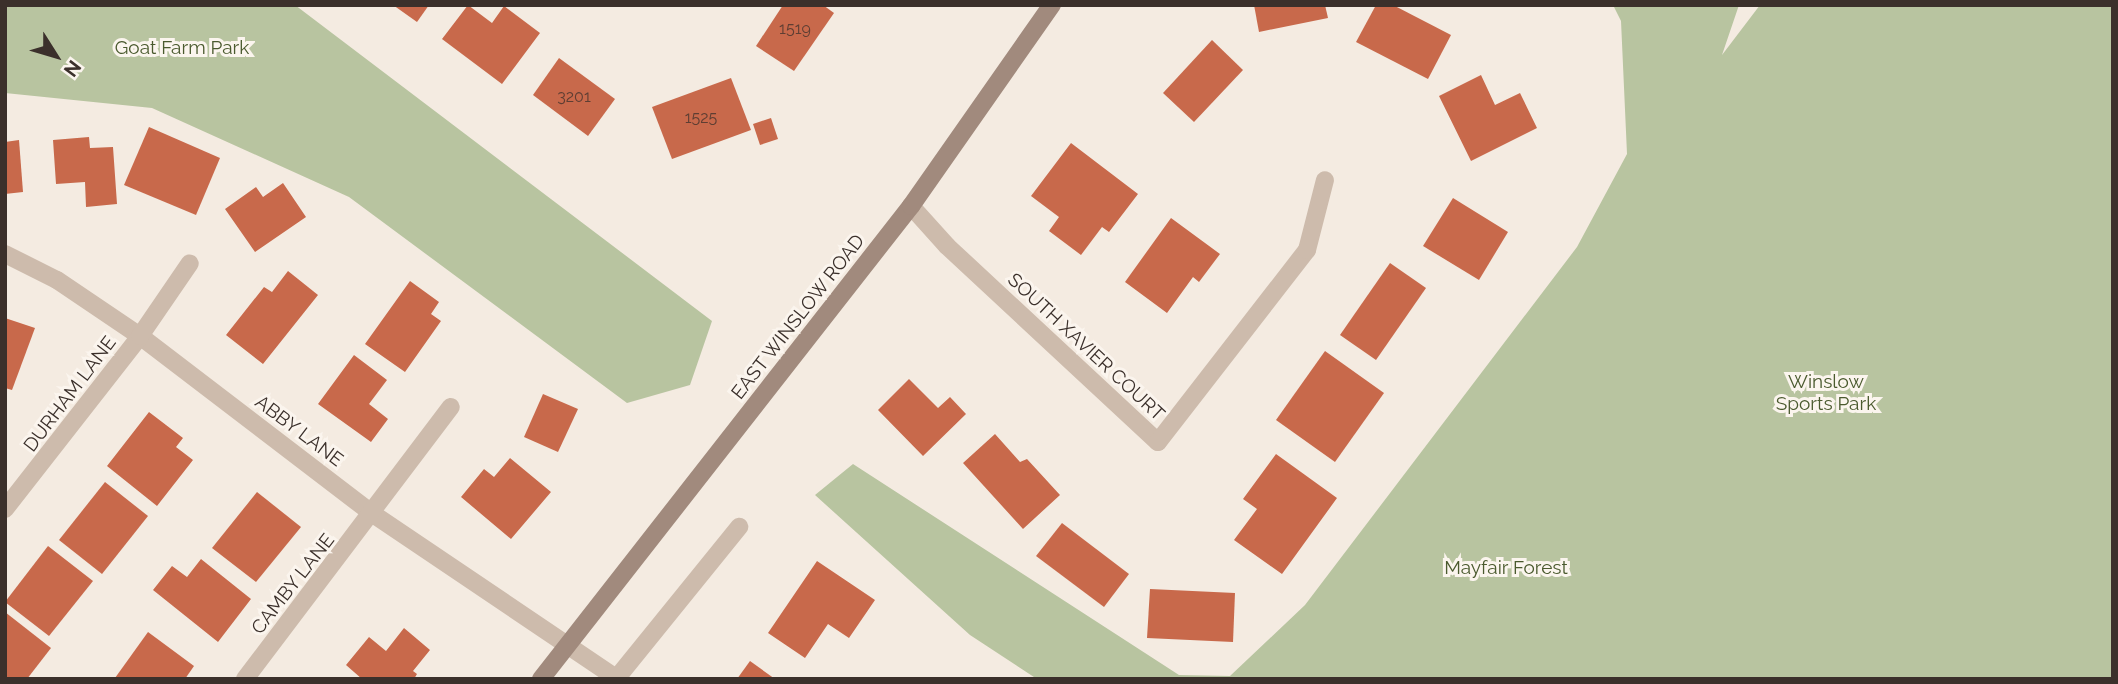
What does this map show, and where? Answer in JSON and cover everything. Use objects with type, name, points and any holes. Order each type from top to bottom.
[{"type":"main road","name":"EAST WINSLOW ROAD","points":[[541,679],[911,206],[1052,5]]},
{"type":"street","name":"SOUTH XAVIER COURT","points":[[911,206],[1158,442],[1307,250],[1325,180]]},
{"type":"street","name":"ABBY LANE","points":[[5,254],[57,280],[140,336],[373,514],[566,647]]},
{"type":"street","name":"DURHAM LANE","points":[[5,509],[140,336],[190,263]]},
{"type":"street","name":"CAMBY LANE","points":[[245,679],[373,514],[451,407]]},
{"type":"street","points":[[566,647],[616,678],[739,527]]},
{"type":"green space","name":"Goat Farm Park","points":[[5,5],[295,5],[712,321],[690,385],[627,403],[349,197],[152,108],[5,93]]},
{"type":"green space","name":"Winslow Sports Park","points":[[1613,5],[1739,5],[1722,55],[1760,5],[2113,5],[2113,679],[1037,679],[970,635],[815,495],[853,464],[1179,675],[1230,676],[1305,605],[1577,247],[1627,154],[1621,21]]},
{"type":"building","points":[[393,5],[429,5],[417,22]]},
{"type":"building","points":[[468,5],[492,23],[504,6],[540,33],[502,84],[442,39]]},
{"type":"building","points":[[783,5],[823,5],[834,13],[794,71],[756,46]]},
{"type":"building","points":[[1254,5],[1325,5],[1328,18],[1259,32]]},
{"type":"building","points":[[1376,5],[1393,5],[1451,35],[1428,79],[1356,42]]},
{"type":"building","points":[[1212,40],[1243,70],[1194,122],[1163,93]]},
{"type":"building","points":[[559,58],[615,99],[588,136],[533,95]]},
{"type":"building","points":[[1481,75],[1495,105],[1520,93],[1537,128],[1471,161],[1439,96]]},
{"type":"building","points":[[731,78],[751,130],[672,159],[652,107]]},
{"type":"building","points":[[771,118],[778,139],[760,145],[753,124]]},
{"type":"building","points":[[149,127],[220,158],[196,215],[124,185]]},
{"type":"building","points":[[89,137],[90,148],[113,147],[117,204],[86,207],[85,182],[56,184],[53,140]]},
{"type":"building","points":[[19,140],[23,192],[5,194],[5,142]]},
{"type":"building","points":[[1071,143],[1138,194],[1109,232],[1102,227],[1081,255],[1049,231],[1059,217],[1031,196]]},
{"type":"building","points":[[283,183],[306,217],[255,252],[225,209],[256,187],[263,197]]},
{"type":"building","points":[[1453,198],[1508,232],[1479,280],[1423,246]]},
{"type":"building","points":[[1171,218],[1220,254],[1199,282],[1193,277],[1167,313],[1125,282]]},
{"type":"building","points":[[1390,263],[1426,288],[1376,360],[1340,335]]},
{"type":"building","points":[[288,271],[318,295],[263,364],[226,335],[264,287],[272,292]]},
{"type":"building","points":[[410,281],[439,302],[431,314],[441,321],[405,372],[365,344]]},
{"type":"building","points":[[5,318],[35,328],[12,390],[5,388]]},
{"type":"building","points":[[1325,351],[1384,393],[1335,462],[1276,420]]},
{"type":"building","points":[[354,355],[387,380],[369,404],[388,419],[371,442],[318,404]]},
{"type":"building","points":[[909,379],[938,408],[950,397],[966,414],[923,456],[878,410]]},
{"type":"building","points":[[543,394],[578,409],[558,452],[524,437]]},
{"type":"building","points":[[149,412],[183,438],[176,447],[193,460],[157,506],[107,466]]},
{"type":"building","points":[[995,434],[1020,462],[1027,459],[1060,495],[1023,529],[963,463]]},
{"type":"building","points":[[1276,454],[1337,498],[1282,574],[1234,540],[1257,509],[1243,499]]},
{"type":"building","points":[[510,458],[551,492],[511,539],[461,497],[484,469],[494,477]]},
{"type":"building","points":[[105,482],[148,516],[102,574],[59,540]]},
{"type":"building","points":[[257,492],[301,527],[256,582],[212,548]]},
{"type":"building","points":[[1062,523],[1129,574],[1104,607],[1036,556]]},
{"type":"building","points":[[48,546],[93,581],[49,636],[5,602]]},
{"type":"building","points":[[201,559],[251,599],[218,642],[153,590],[172,566],[187,577]]},
{"type":"building","points":[[817,561],[875,600],[849,638],[828,624],[805,658],[768,633]]},
{"type":"building","points":[[1150,589],[1235,593],[1233,642],[1147,638]]},
{"type":"building","points":[[5,612],[51,648],[27,679],[5,679]]},
{"type":"building","points":[[404,628],[430,650],[413,671],[417,674],[414,679],[362,679],[346,665],[369,637],[386,651]]},
{"type":"building","points":[[148,632],[194,666],[185,679],[115,678]]},
{"type":"building","points":[[750,661],[775,679],[737,679]]},
{"type":"park label","name":"Mayfair Forest","points":[[1506,568]]}]
